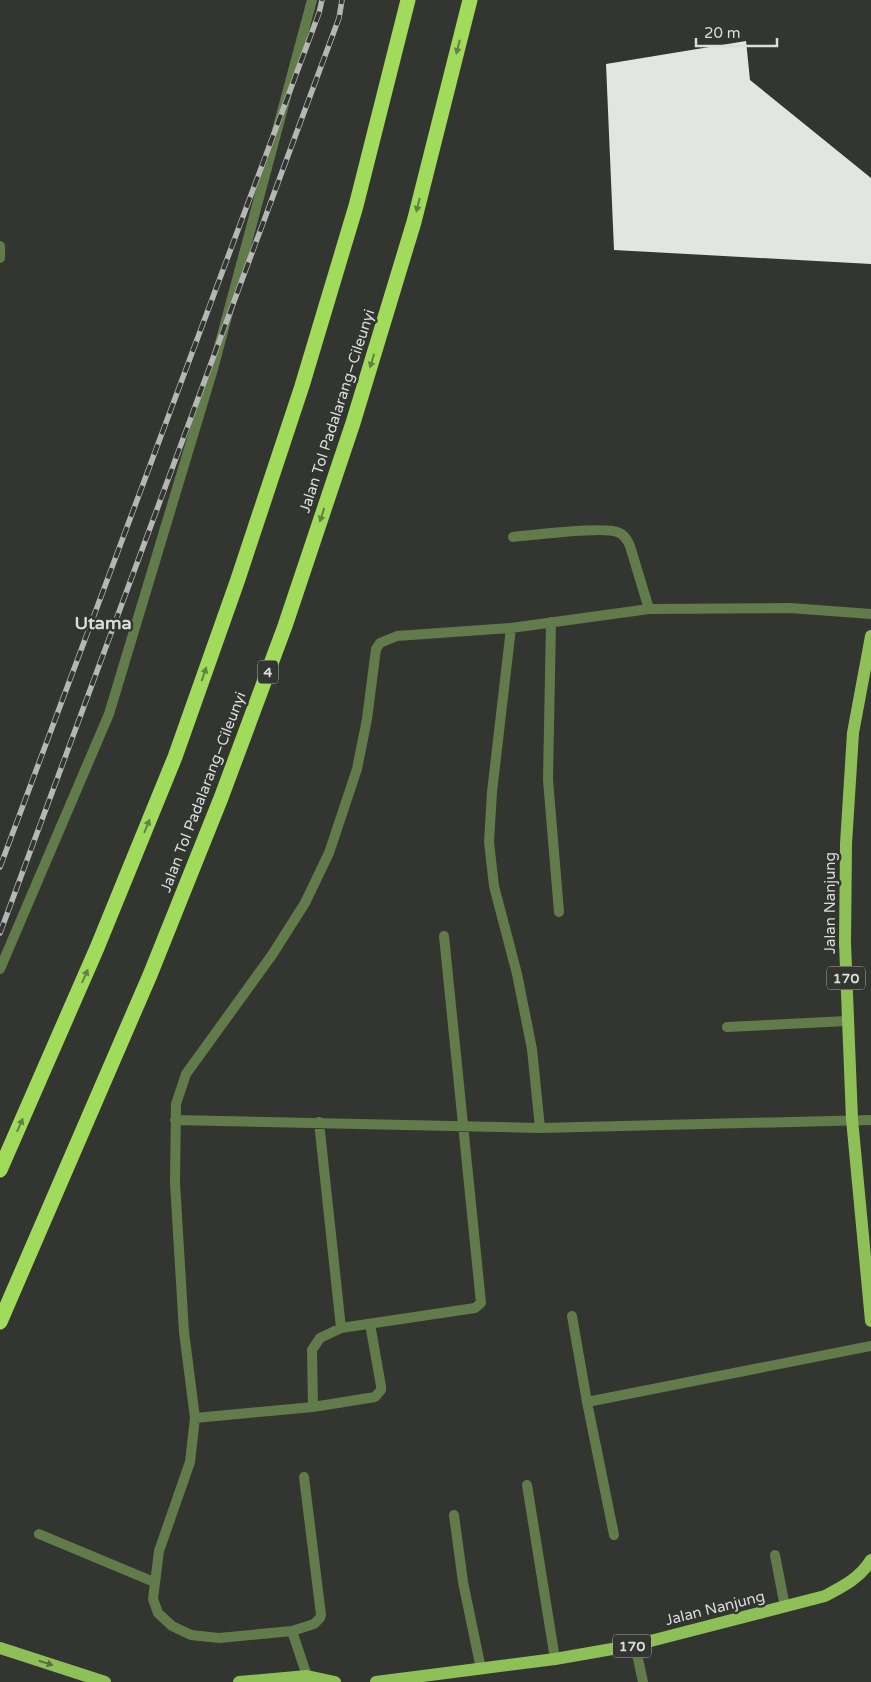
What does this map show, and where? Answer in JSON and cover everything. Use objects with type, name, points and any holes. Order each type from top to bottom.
[{"type":"highway","points":[[0,1170],[97,948],[175,757],[237,582],[302,386],[353,216],[408,0]]},
{"type":"highway","name":"Jalan Tol Padalarang–Cileunyi","points":[[0,1322],[150,975],[221,798],[285,626],[353,423],[414,222],[470,0]]},
{"type":"main road","name":"Jalan Nanjung","points":[[871,636],[852,742],[846,844],[847,1020],[852,1119],[871,1321]]},
{"type":"main road","name":"Jalan Nanjung","points":[[376,1682],[555,1659],[635,1645],[825,1596],[845,1586],[863,1573],[871,1560]]},
{"type":"main road","points":[[0,1648],[105,1682]]},
{"type":"main road","points":[[239,1682],[307,1676],[335,1682]]},
{"type":"street","points":[[0,969],[109,714],[213,370],[312,0]]},
{"type":"street","points":[[0,246],[0,258]]},
{"type":"street","points":[[513,537],[604,530],[620,532],[630,546],[649,609]]},
{"type":"street","points":[[304,1477],[321,1615],[314,1624],[292,1631],[219,1638],[191,1634],[172,1626],[158,1613],[153,1599],[159,1551],[190,1462],[195,1418],[184,1332],[175,1183],[175,1120],[179,1089],[186,1074],[272,955],[305,903],[329,853],[357,769],[367,719],[376,649],[380,643],[397,636],[511,628],[649,609],[790,608],[871,614]]},
{"type":"street","points":[[551,622],[548,780],[559,912]]},
{"type":"street","points":[[511,628],[492,792],[489,842],[494,886],[517,974],[532,1049],[540,1128]]},
{"type":"street","points":[[313,1407],[312,1350],[320,1338],[341,1328],[475,1308],[481,1303],[444,936]]},
{"type":"street","points":[[726,1027],[847,1020]]},
{"type":"street","points":[[175,1120],[540,1128],[871,1120]]},
{"type":"street","points":[[319,1122],[341,1328]]},
{"type":"street","points":[[572,1316],[614,1535]]},
{"type":"street","points":[[195,1418],[313,1407],[375,1397],[378,1395],[381,1386],[370,1324]]},
{"type":"street","points":[[587,1402],[871,1346]]},
{"type":"street","points":[[527,1485],[555,1659]]},
{"type":"street","points":[[454,1515],[463,1582],[481,1669]]},
{"type":"street","points":[[39,1534],[154,1582]]},
{"type":"street","points":[[775,1555],[785,1607]]},
{"type":"street","points":[[292,1631],[307,1676]]},
{"type":"street","points":[[635,1645],[643,1682]]},
{"type":"building","points":[[746,41],[750,80],[871,178],[871,264],[614,250],[606,64]]},
{"type":"railway","points":[[0,867],[319,13],[322,0]]},
{"type":"railway","points":[[0,933],[339,18],[342,0]]},
{"type":"district","name":"Utama","points":[[103,623]]}]
